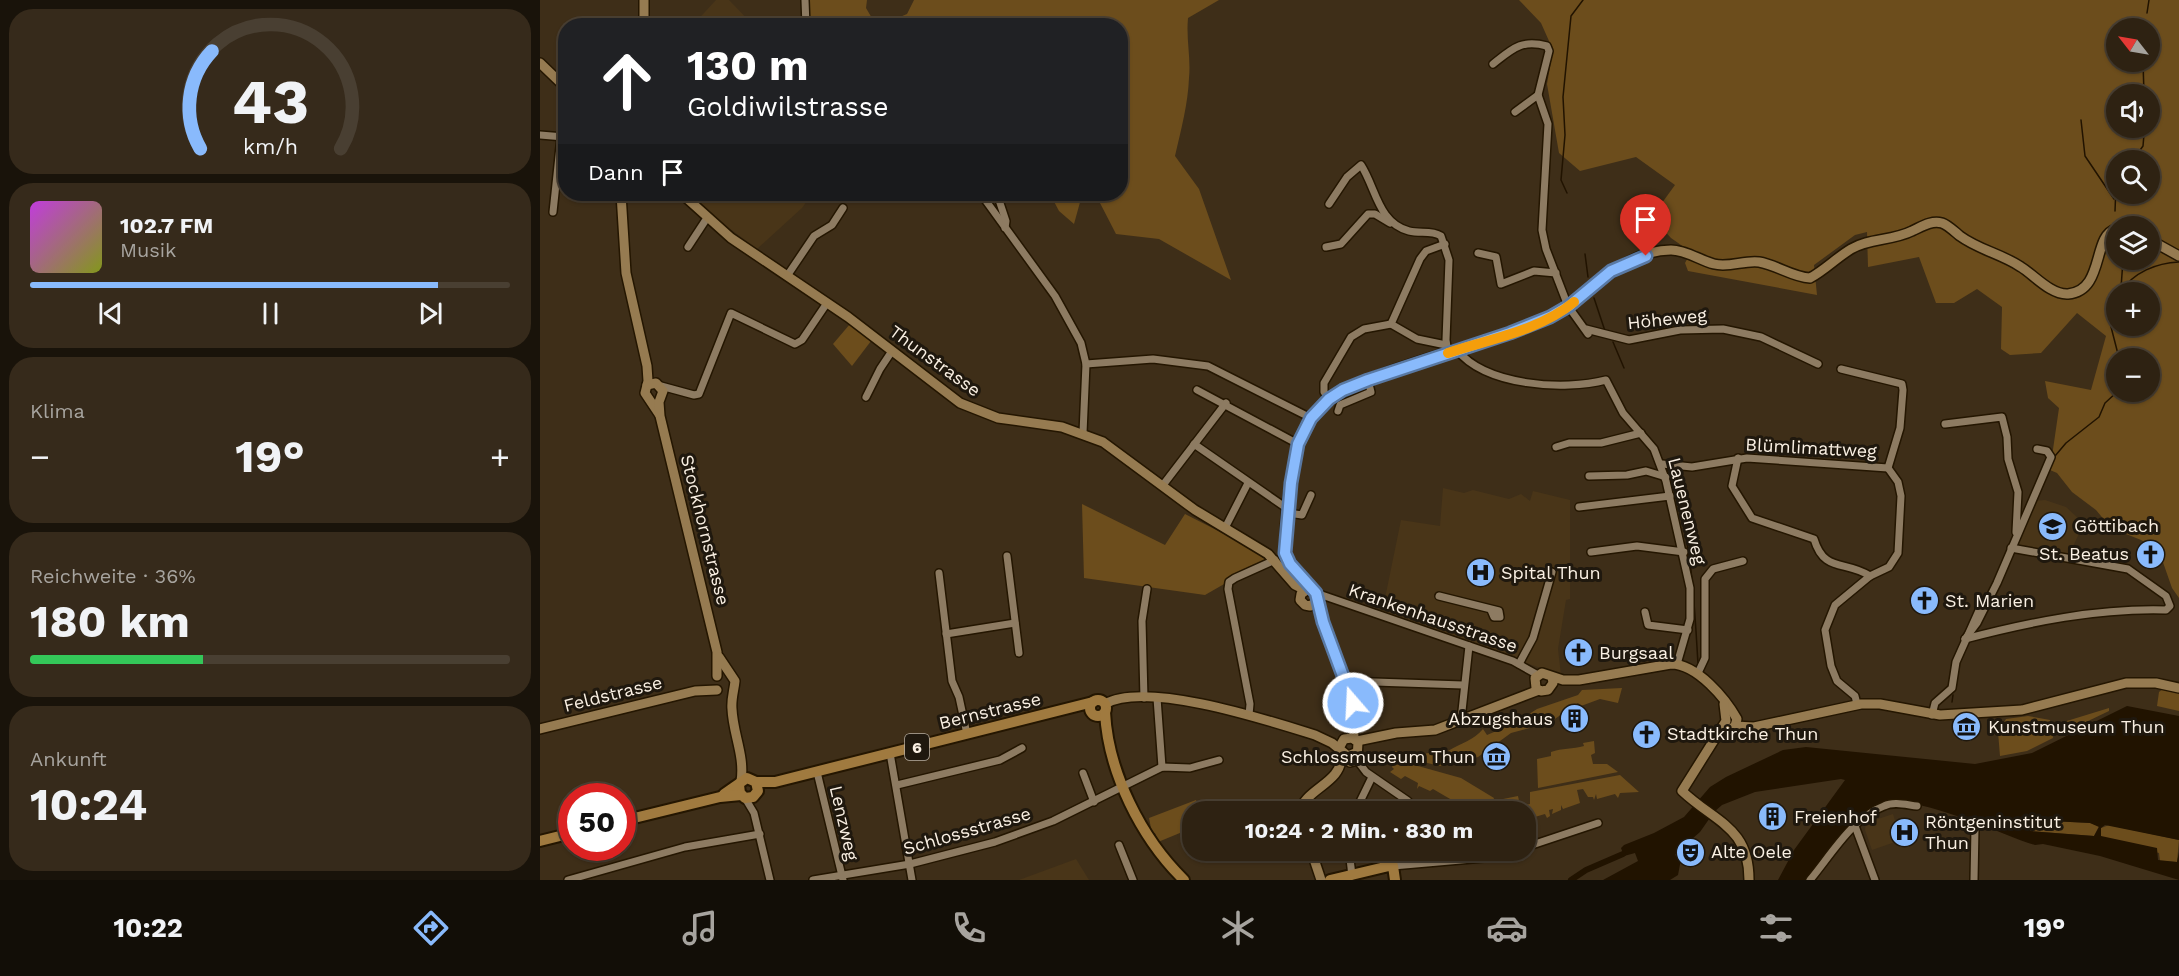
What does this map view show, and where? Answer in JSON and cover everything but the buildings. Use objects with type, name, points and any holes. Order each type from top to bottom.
[{"type":"main road","points":[[644,0],[644,18]]},
{"type":"main road","points":[[540,63],[558,80]]},
{"type":"main road","name":"Stockhornstrasse","points":[[621,201],[626,273],[647,366],[656,391],[717,652],[735,681],[732,690]]},
{"type":"main road","name":"Thunstrasse","points":[[689,201],[707,218],[827,303],[956,400],[978,412],[1007,420],[1053,426],[1083,433],[1110,446],[1278,563],[1289,586],[1308,595]]},
{"type":"main road","points":[[1303,801],[1313,795],[1336,773],[1353,720],[1353,703],[1323,622],[1300,575],[1285,556],[1288,509],[1298,444],[1311,418],[1329,399],[1343,390],[1450,349],[1510,333],[1569,306],[1611,271],[1655,252],[1683,252],[1714,264],[1727,266],[1756,261],[1798,277],[1810,278],[1865,242],[1888,240],[1928,223],[1942,223],[1968,242],[2020,266],[2059,292],[2068,294],[2079,290],[2089,282],[2106,237]]},
{"type":"main road","points":[[2160,246],[2179,256]]},
{"type":"main road","name":"Stockhornstrasse","points":[[717,652],[716,678],[719,692]]},
{"type":"main road","points":[[1552,681],[1677,664],[1698,673],[1723,702],[1732,722]]},
{"type":"main road","name":"Feldstrasse","points":[[695,691],[728,673]]},
{"type":"main road","points":[[1345,745],[1396,733],[1431,731],[1519,697],[1545,673],[1552,681]]},
{"type":"main road","points":[[1537,682],[1547,691],[1552,681]]},
{"type":"main road","points":[[1732,722],[1763,725],[1857,704],[1880,704],[1932,715],[2022,710],[2126,683],[2156,683],[2179,688]]},
{"type":"main road","points":[[636,817],[749,788],[732,711],[732,690]]},
{"type":"main road","name":"Feldstrasse","points":[[540,729],[695,691],[732,690]]},
{"type":"main road","points":[[719,692],[732,711]]},
{"type":"main road","name":"Bernstrasse","points":[[749,788],[1074,707],[1098,709],[1117,699],[1157,698],[1192,702],[1249,715],[1345,745]]},
{"type":"main road","points":[[1098,709],[1122,786],[1159,852],[1184,880]]},
{"type":"main road","points":[[1732,722],[1716,738],[1682,791],[1742,841],[1748,859],[1749,880]]},
{"type":"main road","points":[[1345,745],[1350,762],[1374,738]]},
{"type":"main road","points":[[1345,745],[1357,756]]},
{"type":"main road","points":[[1310,801],[1313,795]]},
{"type":"main road","points":[[540,841],[558,836]]},
{"type":"main road","points":[[1311,861],[1316,880]]},
{"type":"main road","points":[[1313,861],[1321,880]]},
{"type":"main road","points":[[1330,880],[1393,866],[1395,880]]},
{"type":"street","points":[[805,0],[806,18]]},
{"type":"street","points":[[1492,64],[1516,45],[1547,46],[1550,51],[1538,95],[1548,124],[1542,230],[1546,249],[1569,306]]},
{"type":"street","points":[[1515,112],[1538,95]]},
{"type":"street","points":[[540,135],[558,137]]},
{"type":"street","points":[[1329,204],[1347,177],[1361,165],[1382,210],[1391,223]]},
{"type":"street","points":[[553,212],[558,174]]},
{"type":"street","points":[[986,201],[1064,310],[1081,343],[1086,364],[1083,433]]},
{"type":"street","points":[[999,201],[1006,221],[1005,228]]},
{"type":"street","points":[[787,276],[814,237],[832,225],[843,208]]},
{"type":"street","points":[[1326,247],[1341,244],[1368,214],[1374,214],[1409,231],[1437,233],[1442,236],[1449,260],[1450,349],[1417,339],[1391,324],[1364,329],[1352,337],[1324,383],[1324,392],[1329,399]]},
{"type":"street","points":[[688,247],[707,218]]},
{"type":"street","points":[[1391,324],[1420,259],[1426,251],[1445,244]]},
{"type":"street","points":[[1478,253],[1496,257],[1501,285],[1534,271],[1556,273]]},
{"type":"street","points":[[656,391],[680,390],[696,395],[700,392],[731,313],[795,344],[802,340],[827,303]]},
{"type":"street","name":"Höheweg","points":[[1569,306],[1587,331],[1629,340],[1680,330],[1722,328],[1761,337],[1818,364]]},
{"type":"street","name":"Lauenenweg","points":[[1450,349],[1477,369],[1499,378],[1582,385],[1606,380],[1623,413],[1654,448],[1662,464],[1684,552],[1690,588],[1688,630],[1677,664]]},
{"type":"street","points":[[866,398],[892,351]]},
{"type":"street","points":[[1086,364],[1153,359],[1208,366],[1311,418]]},
{"type":"street","name":"Blümlimattweg","points":[[1841,369],[1902,384],[1900,428],[1888,468]]},
{"type":"street","points":[[1338,411],[1340,405],[1371,392],[1368,380]]},
{"type":"street","points":[[1197,390],[1226,403],[1298,444]]},
{"type":"street","points":[[1163,485],[1226,403]]},
{"type":"street","points":[[1945,424],[2002,417],[2007,437],[2008,459],[2017,485],[2017,535]]},
{"type":"street","points":[[1556,447],[1569,443],[1601,442],[1641,433]]},
{"type":"street","points":[[1194,444],[1288,509],[1302,515],[1311,495]]},
{"type":"street","points":[[1932,715],[1935,703],[1952,688],[1956,662],[1965,639],[1981,614],[2051,457],[2047,451],[2037,449]]},
{"type":"street","points":[[1738,458],[1732,486],[1752,518],[1814,539],[1825,561],[1870,576]]},
{"type":"street","name":"Blümlimattweg","points":[[1662,464],[1701,466],[1738,458],[1888,468]]},
{"type":"street","name":"Blümlimattweg","points":[[1857,704],[1854,694],[1837,681],[1831,666],[1825,630],[1835,605],[1870,576],[1889,567],[1899,547],[1901,496],[1898,482],[1888,468]]},
{"type":"street","points":[[1589,476],[1628,475],[1646,471],[1665,477]]},
{"type":"street","points":[[1225,528],[1248,483]]},
{"type":"street","points":[[1579,507],[1670,496]]},
{"type":"street","points":[[2018,499],[2032,503]]},
{"type":"street","points":[[1591,552],[1637,546],[1684,552]]},
{"type":"street","points":[[1965,639],[2043,621],[2120,611],[2166,610],[2170,606],[2166,596],[2128,569],[2011,548]]},
{"type":"street","points":[[1007,556],[1019,653]]},
{"type":"street","points":[[1698,673],[1705,658],[1705,579],[1713,569],[1743,561]]},
{"type":"street","points":[[1249,715],[1250,704],[1228,589],[1230,582],[1235,578],[1278,563]]},
{"type":"street","points":[[1518,664],[1533,638],[1552,572]]},
{"type":"street","points":[[939,573],[952,681],[959,697],[967,734]]},
{"type":"street","points":[[1144,698],[1142,621],[1147,589]]},
{"type":"street","name":"Krankenhausstrasse","points":[[1308,595],[1469,646],[1518,664],[1537,682]]},
{"type":"street","points":[[1439,596],[1491,610]]},
{"type":"street","points":[[1645,612],[1648,625],[1688,630]]},
{"type":"street","points":[[946,634],[1015,622]]},
{"type":"street","points":[[1461,720],[1469,646]]},
{"type":"street","points":[[1346,681],[1464,685]]},
{"type":"street","points":[[1157,698],[1162,767],[1190,768],[1219,760]]},
{"type":"street","points":[[897,785],[989,763],[1022,748]]},
{"type":"street","points":[[891,753],[912,880]]},
{"type":"street","points":[[1357,756],[1360,768],[1408,801]]},
{"type":"street","name":"Schlossstrasse","points":[[813,880],[910,864],[1015,836],[1094,801],[1162,767]]},
{"type":"street","name":"Lenzweg","points":[[817,772],[842,877]]},
{"type":"street","points":[[1083,773],[1094,801]]},
{"type":"street","points":[[1360,801],[1372,777]]},
{"type":"street","points":[[749,788],[770,880]]},
{"type":"street","points":[[1810,880],[1855,826],[1884,806],[1917,807]]},
{"type":"street","points":[[1536,844],[1598,823]]},
{"type":"street","points":[[1855,826],[1875,880]]},
{"type":"street","points":[[1974,880],[1975,828]]},
{"type":"street","points":[[568,880],[685,847],[760,834]]},
{"type":"street","points":[[1119,845],[1133,880]]},
{"type":"street","points":[[1350,861],[1352,876]]},
{"type":"street","points":[[1394,861],[1393,866],[1432,861]]},
{"type":"shaded area","points":[[716,0],[729,0],[746,18],[699,18]]},
{"type":"shaded area","points":[[808,0],[867,0],[866,8],[872,18],[828,18],[826,16],[809,18]]},
{"type":"shaded area","points":[[914,0],[1219,0],[1188,18],[1188,88],[1175,156],[1199,189],[1231,280],[1159,239],[1116,234],[1100,203],[1096,201],[1128,201],[1128,18],[898,18],[907,14]]},
{"type":"shaded area","points":[[1519,0],[2179,0],[2179,598],[2172,588],[2159,551],[2141,540],[2111,528],[2096,510],[2072,492],[2057,473],[2050,470],[2059,408],[2048,398],[2045,381],[2091,390],[2106,336],[2077,313],[2041,353],[2010,355],[2001,349],[2002,307],[1977,289],[1954,303],[1936,303],[1919,257],[1868,267],[1867,232],[1855,235],[1814,265],[1817,295],[1688,271],[1685,263],[1691,252],[1671,238],[1659,225],[1659,207],[1675,185],[1636,157],[1580,171],[1559,153],[1547,84],[1553,50],[1541,23]]},
{"type":"shaded area","points":[[697,201],[807,201],[757,249],[709,213]]},
{"type":"shaded area","points":[[1054,201],[1080,201],[1074,224],[1059,211]]},
{"type":"shaded area","points":[[850,324],[871,341],[852,366],[833,344]]},
{"type":"shaded area","name":"Spital Thun","points":[[1443,488],[1464,493],[1473,490],[1509,499],[1521,494],[1530,501],[1533,491],[1570,500],[1570,599],[1566,600],[1558,649],[1561,675],[1382,613],[1401,520],[1440,526]]},
{"type":"shaded area","name":"Göttibach","points":[[2045,500],[2066,507],[2079,519],[2085,521],[2069,555],[2016,545],[2035,501]]},
{"type":"shaded area","points":[[1082,504],[1165,545],[1185,514],[1246,545],[1266,560],[1205,595],[1084,578]]},
{"type":"shaded area","points":[[1622,688],[1618,703],[1600,699],[1581,706],[1578,703],[1549,723],[1511,733],[1478,757],[1463,762],[1440,766],[1394,755],[1395,751],[1420,755],[1445,749],[1448,751],[1471,739],[1483,729],[1487,735],[1501,729],[1512,719],[1515,723],[1537,709],[1578,695],[1582,690]]},
{"type":"shaded area","points":[[2164,688],[2179,692],[2179,711],[2157,706],[2159,692]]},
{"type":"shaded area","points":[[2127,706],[2179,716],[2179,840],[2105,825],[2101,828],[2101,836],[2157,848],[2158,860],[2177,862],[2179,852],[2179,880],[2100,856],[2043,844],[2035,845],[1931,808],[1910,803],[1891,802],[1876,806],[1855,820],[1837,839],[1806,880],[1778,880],[1794,850],[1845,780],[1841,779],[1755,792],[1722,805],[1700,832],[1677,852],[1675,855],[1681,859],[1678,875],[1670,880],[1603,880],[1638,861],[1635,853],[1624,856],[1621,848],[1624,845],[1654,833],[1684,817],[1710,787],[1783,750],[1806,747],[1975,764],[2032,753]],"holes":[[[2032,820],[2090,823],[2099,827],[2094,836],[2030,831]]]},
{"type":"shaded area","points":[[2109,708],[2109,711],[2061,734],[2058,733],[2057,724]]},
{"type":"shaded area","points":[[2028,716],[2050,720],[2053,738],[2027,751],[2000,756],[1998,732],[2006,719]]},
{"type":"shaded area","points":[[1594,741],[1595,753],[1591,755],[1593,764],[1607,764],[1618,772],[1538,788],[1537,759],[1551,756],[1551,752],[1584,746],[1583,743]]},
{"type":"shaded area","points":[[1400,761],[1461,778],[1494,798],[1493,801],[1454,801],[1433,789],[1430,791],[1419,786],[1417,789],[1418,783],[1405,776],[1401,779],[1390,772],[1394,769],[1392,767],[1394,763],[1398,765]]},
{"type":"shaded area","points":[[1620,775],[1639,792],[1620,793],[1618,798],[1615,794],[1597,799],[1596,794],[1594,800],[1593,797],[1588,797],[1583,789],[1577,790],[1580,803],[1563,809],[1561,805],[1561,810],[1552,814],[1553,809],[1549,810],[1550,816],[1547,818],[1545,814],[1536,817],[1536,801],[1530,801],[1530,792]]},
{"type":"shaded area","points":[[1518,796],[1519,801],[1498,800]]},
{"type":"shaded area","points":[[1182,805],[1182,832],[1158,842],[1155,833],[1152,833],[1149,818]]},
{"type":"shaded area","points":[[1893,814],[1901,840],[1872,850],[1865,830],[1866,823]]},
{"type":"shaded area","points":[[2032,820],[2090,823],[2099,826],[2094,836],[2030,831]]},
{"type":"shaded area","points":[[2109,825],[2179,840],[2177,862],[2160,861],[2159,853],[2101,837],[2101,828]]},
{"type":"shaded area","points":[[1076,859],[1089,880],[1019,880]]},
{"type":"waterway","points":[[1567,193],[1561,180],[1565,135],[1563,97],[1571,16],[1583,0]]},
{"type":"waterway","points":[[2147,13],[2149,0]]},
{"type":"waterway","points":[[2143,72],[2144,84]]},
{"type":"waterway","points":[[2081,120],[2085,156],[2106,187]]},
{"type":"waterway","points":[[2140,150],[2144,138]]},
{"type":"waterway","points":[[2115,204],[2115,211]]},
{"type":"waterway","points":[[1585,254],[1588,277]]},
{"type":"waterway","points":[[2129,282],[2146,270],[2162,264],[2179,262]]},
{"type":"waterway","points":[[2121,282],[2122,270]]},
{"type":"waterway","points":[[1594,298],[1605,331]]},
{"type":"waterway","points":[[2113,336],[2116,348]]},
{"type":"waterway","points":[[1613,342],[1624,368]]},
{"type":"waterway","points":[[2055,456],[2066,443],[2099,417],[2106,402]]},
{"type":"waterway","points":[[1642,429],[1653,443]]},
{"type":"waterway","points":[[1658,452],[1663,461]]},
{"type":"waterway","points":[[1667,470],[1687,541],[1698,664]]},
{"type":"waterway","name":"Göttibach","points":[[1952,702],[1953,695]]},
{"type":"waterway","points":[[1571,880],[1586,870],[1623,854]]},
{"type":"slow traffic","points":[[1448,353],[1550,317],[1574,302]]},
{"type":"place","name":"Göttibach","points":[[2053,526]]},
{"type":"place","name":"St. Beatus","points":[[2150,554]]},
{"type":"place","name":"Spital Thun","points":[[1480,573]]},
{"type":"place","name":"St. Marien","points":[[1924,601]]},
{"type":"place","name":"Burgsaal","points":[[1578,653]]},
{"type":"place","name":"Abzugshaus","points":[[1574,719]]},
{"type":"place","name":"Kunstmuseum Thun","points":[[1967,727]]},
{"type":"place","name":"Stadtkirche Thun","points":[[1646,734]]},
{"type":"place","name":"Schlossmuseum Thun","points":[[1496,757]]},
{"type":"place","name":"Freienhof","points":[[1773,817]]},
{"type":"place","name":"Röntgeninstitut Thun","points":[[1904,832]]},
{"type":"place","name":"Alte Oele","points":[[1690,852]]},
{"type":"route","points":[[1353,703],[1323,622],[1316,593],[1290,564],[1285,553],[1294,462],[1298,444],[1311,418],[1329,399],[1343,390],[1550,317],[1569,306],[1611,271],[1646,256]]}]
